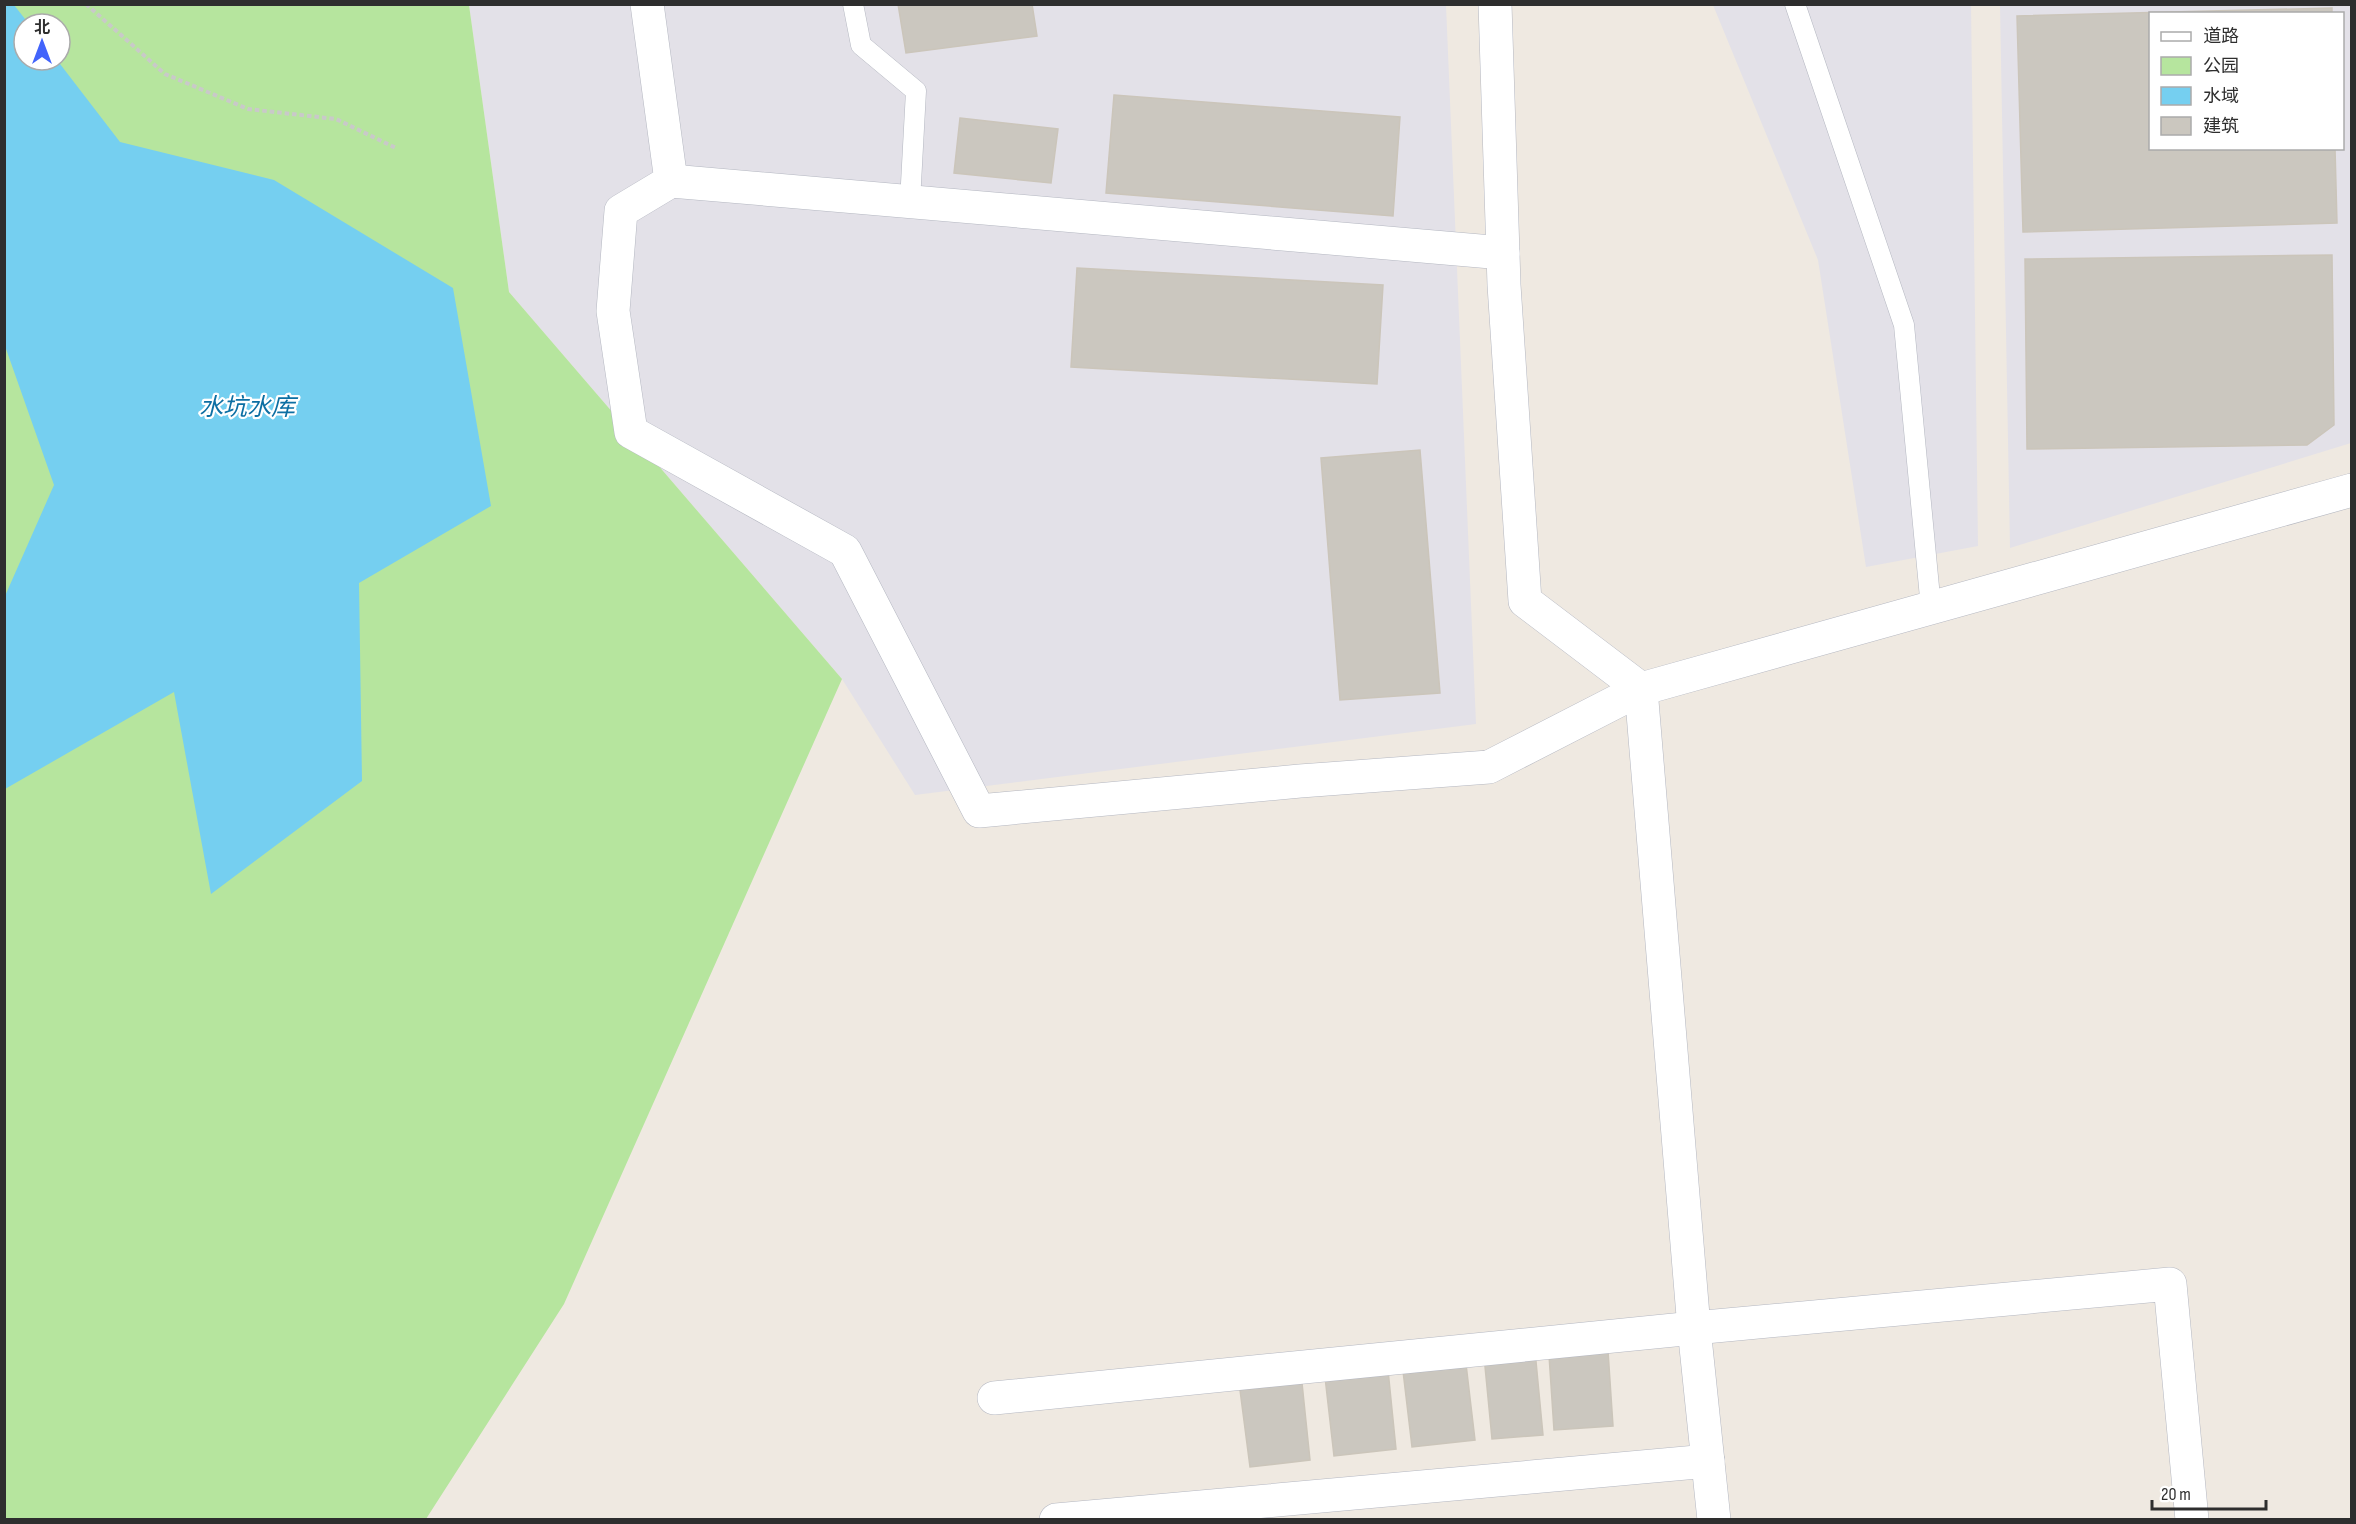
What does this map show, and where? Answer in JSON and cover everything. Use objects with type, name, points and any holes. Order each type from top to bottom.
[{"type":"street","points":[[647,4],[671,182]]},
{"type":"street","points":[[1495,4],[1503,253],[1525,601],[1641,689],[1694,1328],[1714,1520]]},
{"type":"street","points":[[1503,253],[671,182],[621,211],[613,311],[631,432],[845,551],[979,811],[1300,781],[1489,767],[1641,689],[2352,489]]},
{"type":"street","points":[[994,1398],[1694,1328],[2170,1284],[2192,1520]]},
{"type":"street","points":[[1056,1520],[1708,1461]]},
{"type":"lane","points":[[853,4],[861,45],[916,91],[910,202]]},
{"type":"lane","points":[[1795,4],[1904,325],[1931,608]]},
{"type":"path","points":[[87,4],[165,74],[248,108],[336,119],[396,148]]},
{"type":"shaded area","points":[[469,5],[1446,5],[1476,724],[915,795],[842,679],[509,292]]},
{"type":"shaded area","points":[[1713,5],[1971,5],[1978,546],[1866,567],[1818,260]]},
{"type":"shaded area","points":[[2000,5],[2351,5],[2351,443],[2010,548]]},
{"type":"green space","points":[[5,5],[469,5],[509,292],[842,679],[564,1304],[426,1519],[5,1520]]},
{"type":"water","name":"水坑水库","points":[[5,4],[14,5],[20,12],[12,12],[12,72],[66,72],[120,142],[274,180],[453,288],[491,506],[359,583],[362,781],[211,894],[174,692],[5,789],[5,596],[54,485],[5,346]]},
{"type":"building","points":[[898,4],[1032,4],[1037,36],[906,53]]},
{"type":"building","points":[[2332,8],[2332,12],[2174,12]]},
{"type":"building","points":[[2149,13],[2149,150],[2335,150],[2337,223],[2023,232],[2017,16]]},
{"type":"building","points":[[1114,95],[1400,117],[1393,216],[1106,193]]},
{"type":"building","points":[[960,118],[1058,129],[1051,183],[954,173]]},
{"type":"building","points":[[2332,255],[2334,425],[2307,445],[2027,449],[2025,259]]},
{"type":"building","points":[[1077,268],[1383,285],[1377,384],[1071,367]]},
{"type":"building","points":[[1420,450],[1440,693],[1340,700],[1321,458]]},
{"type":"building","points":[[1535,1351],[1543,1435],[1492,1439],[1484,1356]]},
{"type":"building","points":[[1608,1351],[1613,1426],[1554,1430],[1549,1355]]},
{"type":"building","points":[[1466,1364],[1475,1440],[1412,1447],[1403,1371]]},
{"type":"building","points":[[1388,1370],[1396,1449],[1334,1456],[1325,1377]]},
{"type":"building","points":[[1302,1383],[1310,1460],[1250,1467],[1240,1390]]}]
